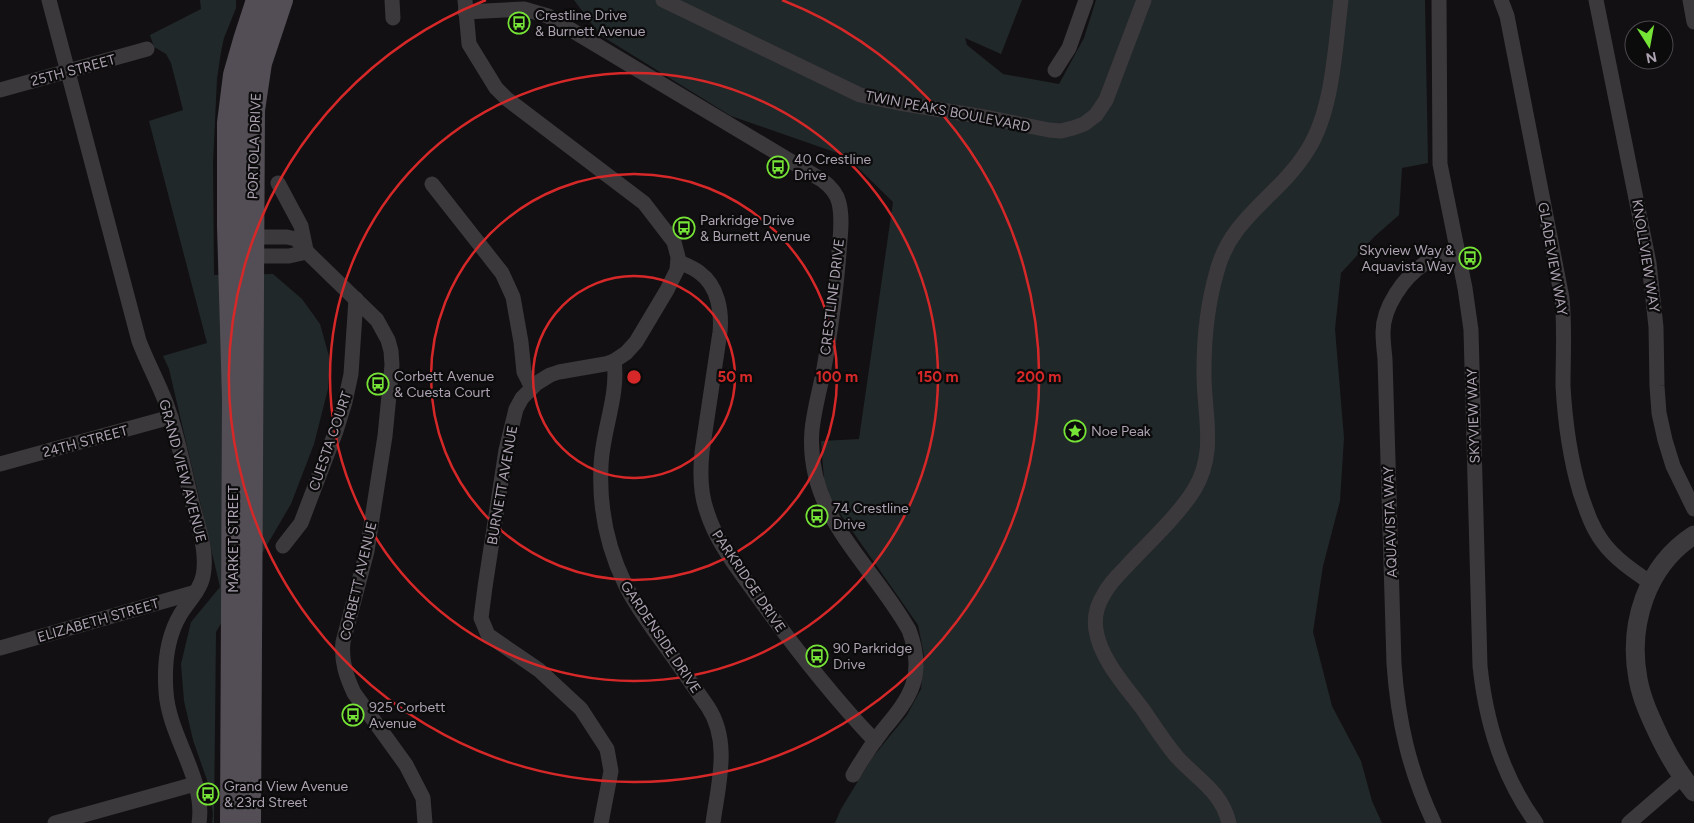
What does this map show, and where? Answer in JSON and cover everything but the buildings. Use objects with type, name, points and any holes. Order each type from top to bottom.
[{"type":"main road","name":"PORTOLA DRIVE","points":[[241,256],[229,130],[232,92],[239,59],[258,0]]},
{"type":"main road","name":"PORTOLA DRIVE","points":[[241,256],[254,95],[260,63],[281,0]]},
{"type":"main road","name":"MARKET STREET","points":[[241,256],[250,573],[249,823]]},
{"type":"main road","name":"MARKET STREET","points":[[232,823],[234,391],[241,256]]},
{"type":"street","name":"GRAND VIEW AVENUE","points":[[49,0],[139,341],[171,417],[205,552],[202,580],[171,631],[165,672],[166,695],[170,715],[196,784],[200,800],[199,823]]},
{"type":"street","points":[[392,0],[393,18]]},
{"type":"street","name":"TWIN PEAKS BOULEVARD","points":[[663,0],[860,95],[1057,131],[1069,130],[1084,124],[1096,115],[1104,105],[1114,83],[1144,0]]},
{"type":"street","points":[[1055,70],[1069,48],[1086,0]]},
{"type":"street","points":[[1229,823],[1226,811],[1217,795],[1173,752],[1108,661],[1098,639],[1096,617],[1104,593],[1184,504],[1195,488],[1203,471],[1209,435],[1204,360],[1211,298],[1218,267],[1223,251],[1235,231],[1290,173],[1315,138],[1327,103],[1341,0]]},
{"type":"street","name":"SKYVIEW WAY","points":[[1439,0],[1440,164],[1471,330],[1480,666],[1483,692],[1502,763],[1514,788],[1536,823]]},
{"type":"street","name":"GLADEVIEW WAY","points":[[1501,0],[1507,16],[1562,298],[1564,322],[1563,385],[1577,482],[1592,526],[1602,542],[1629,568],[1651,583]]},
{"type":"street","name":"KNOLLVIEW WAY","points":[[1596,0],[1649,263],[1656,327],[1659,413],[1673,466],[1694,509]]},
{"type":"street","points":[[1690,0],[1694,22]]},
{"type":"street","points":[[465,6],[470,46],[499,92],[645,204],[674,242],[679,262]]},
{"type":"street","name":"CRESTLINE DRIVE","points":[[465,6],[524,9],[548,16],[822,180],[828,184],[837,196],[841,216],[838,256],[830,328],[812,427],[811,451],[814,473],[819,493],[833,520],[909,630],[915,647],[916,657],[915,676],[909,697],[899,712],[874,741],[853,775]]},
{"type":"street","name":"25TH STREET","points":[[0,90],[147,50]]},
{"type":"street","name":"PORTOLA DRIVE","points":[[278,183],[301,226],[307,252]]},
{"type":"street","points":[[432,184],[502,273],[513,297],[524,372],[532,388]]},
{"type":"street","points":[[241,256],[289,256],[307,252],[356,299]]},
{"type":"street","name":"AQUAVISTA WAY","points":[[1434,823],[1409,760],[1403,738],[1396,693],[1385,359],[1382,330],[1389,307],[1398,289],[1411,274],[1425,263],[1439,257],[1457,253]]},
{"type":"street","name":"BURNETT AVENUE","points":[[601,823],[611,771],[607,749],[581,709],[539,670],[488,635],[482,618],[506,450],[516,409],[522,398],[541,380],[554,373],[600,365],[614,361],[626,353],[636,342],[675,276],[679,262]]},
{"type":"street","name":"PARKRIDGE DRIVE","points":[[679,262],[699,272],[707,280],[718,301],[720,316],[720,332],[701,462],[702,493],[709,520],[729,556],[785,634],[825,686],[874,741]]},
{"type":"street","name":"CUESTA COURT","points":[[283,546],[301,523],[345,402],[351,374],[356,299]]},
{"type":"street","name":"CORBETT AVENUE","points":[[356,299],[377,320],[383,330],[391,351],[392,365],[385,436],[367,551],[343,642],[342,655],[348,681],[354,693],[406,765],[423,798],[428,822]]},
{"type":"street","name":"GARDENSIDE DRIVE","points":[[614,361],[614,384],[604,434],[601,465],[601,500],[605,528],[626,587],[717,723],[722,752],[713,823]]},
{"type":"street","name":"24TH STREET","points":[[0,464],[171,417]]},
{"type":"street","points":[[1694,535],[1673,552],[1651,583],[1640,608],[1636,632],[1636,658],[1645,703],[1667,751],[1682,777],[1694,792]]},
{"type":"street","name":"ELIZABETH STREET","points":[[0,648],[196,592]]},
{"type":"street","points":[[1629,823],[1682,777]]},
{"type":"street","points":[[55,823],[196,784]]},
{"type":"shaded area","points":[[200,0],[236,0],[236,8],[224,38],[217,79],[213,163],[214,275],[273,274],[302,299],[320,324],[330,360],[328,389],[314,444],[291,504],[216,632],[214,823],[212,823],[213,814],[208,783],[193,740],[184,701],[181,664],[191,622],[220,587],[169,369],[163,356],[207,343],[149,121],[183,110],[171,63],[166,54],[154,47],[150,35],[201,9]]},
{"type":"shaded area","points":[[574,0],[1022,0],[1001,54],[965,38],[967,45],[1003,74],[1059,84],[1084,38],[1096,0],[1425,0],[1428,163],[1402,168],[1399,215],[1374,237],[1341,273],[1335,329],[1344,438],[1340,501],[1323,566],[1313,632],[1332,706],[1361,761],[1372,801],[1382,823],[835,823],[841,809],[872,758],[907,715],[921,689],[924,655],[918,625],[825,492],[821,441],[859,439],[893,202],[846,156],[731,116],[600,35]]},
{"type":"place","name":"Crestline Drive & Burnett Avenue","points":[[519,23]]},
{"type":"place","name":"40 Crestline Drive","points":[[778,167]]},
{"type":"place","name":"Parkridge Drive & Burnett Avenue","points":[[684,228]]},
{"type":"place","name":"Skyview Way & Aquavista Way","points":[[1470,258]]},
{"type":"place","name":"Corbett Avenue & Cuesta Court","points":[[378,384]]},
{"type":"place","name":"Noe Peak","points":[[1075,431]]},
{"type":"place","name":"74 Crestline Drive","points":[[817,516]]},
{"type":"place","name":"90 Parkridge Drive","points":[[817,656]]},
{"type":"place","name":"925 Corbett Avenue","points":[[353,715]]},
{"type":"place","name":"Grand View Avenue & 23rd Street","points":[[208,794]]}]
